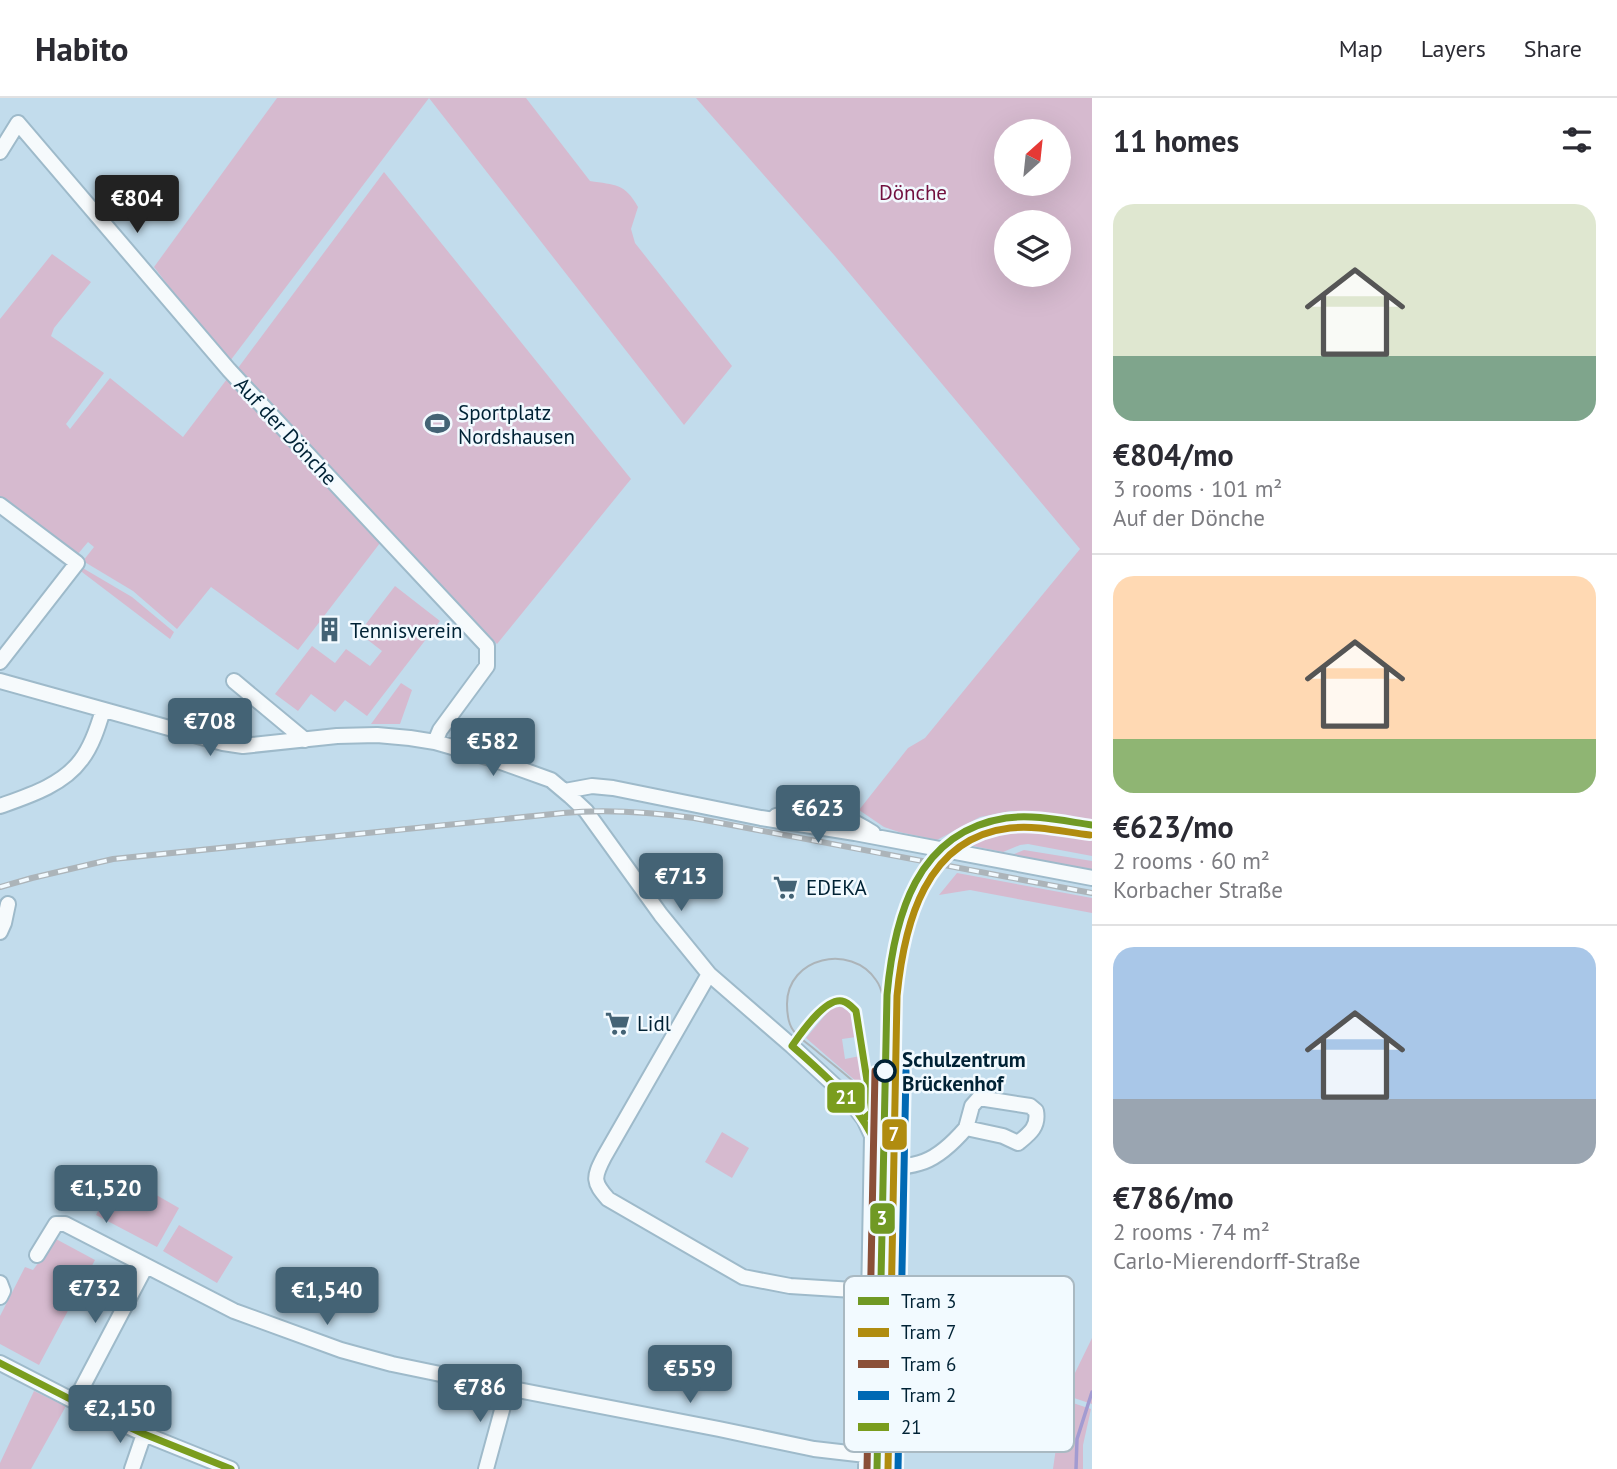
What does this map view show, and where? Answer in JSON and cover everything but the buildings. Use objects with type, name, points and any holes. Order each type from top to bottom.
[{"type":"street","name":"Auf der Dönche","points":[[0,152],[18,123],[229,370],[487,646],[487,666],[440,730],[435,742]]},
{"type":"street","points":[[0,505],[77,563],[0,662]]},
{"type":"street","points":[[0,681],[223,743],[243,746],[337,736],[410,738],[435,742],[487,757],[551,780],[591,818],[661,915],[709,974],[846,1096],[864,1119],[872,1136],[869,1276]]},
{"type":"street","points":[[234,681],[304,740]]},
{"type":"street","points":[[0,806],[24,798],[65,777],[82,760],[95,735],[103,710]]},
{"type":"street","points":[[565,791],[592,786],[613,788],[761,818],[815,811],[857,822],[881,838],[1092,878]]},
{"type":"street","points":[[0,932],[8,904]]},
{"type":"street","points":[[709,974],[604,1157],[596,1175],[597,1186],[608,1199],[743,1276],[790,1286],[844,1289]]},
{"type":"street","points":[[872,1168],[910,1167],[945,1150],[966,1129],[972,1106],[979,1098],[1030,1107],[1036,1111],[1037,1117],[1031,1133],[1018,1143],[1003,1136],[966,1129]]},
{"type":"street","points":[[37,1255],[56,1224],[65,1224],[234,1311],[341,1350],[392,1364],[719,1429],[866,1462]]},
{"type":"street","points":[[75,1401],[146,1266]]},
{"type":"street","points":[[0,1283],[3,1291],[0,1297]]},
{"type":"street","points":[[0,1363],[144,1434],[231,1469]]},
{"type":"street","points":[[486,1469],[508,1388]]},
{"type":"street","points":[[132,1469],[144,1434]]},
{"type":"green space","points":[[277,98],[429,98],[230,361],[154,267]]},
{"type":"green space","points":[[429,98],[526,98],[590,181],[618,186],[629,193],[638,207],[631,229],[635,243],[732,366],[684,425]]},
{"type":"green space","name":"Dönche","points":[[696,98],[1092,98],[1092,820],[1011,811],[980,817],[937,840],[884,827],[859,810],[908,748],[925,738],[1080,549],[835,256]]},
{"type":"green space","name":"Sportplatz Nordshausen","points":[[384,172],[631,479],[497,644],[238,368]]},
{"type":"green space","points":[[52,254],[91,282],[54,328],[51,336],[104,373],[66,424],[70,429],[110,378],[183,437],[227,379],[380,543],[298,650],[211,587],[177,629],[133,591],[83,561],[94,547],[88,542],[77,555],[0,497],[0,319]]},
{"type":"green space","points":[[81,567],[132,597],[174,632],[170,639],[78,569]]},
{"type":"green space","points":[[395,586],[440,621],[367,716],[345,700],[335,712],[311,694],[298,711],[275,694],[312,646],[335,663],[346,649],[370,666],[382,651],[359,633]]},
{"type":"green space","points":[[401,683],[412,690],[400,724],[371,724]]},
{"type":"green space","points":[[1015,826],[1043,827],[1092,835],[1092,856],[1028,844],[1003,852],[968,845],[990,832]]},
{"type":"green space","points":[[1024,850],[1092,861],[1092,874],[1004,858]]},
{"type":"green space","points":[[957,873],[1092,898],[1092,913],[970,890],[939,895]]},
{"type":"green space","points":[[839,1005],[848,1010],[854,1022],[856,1037],[842,1039],[845,1059],[860,1056],[865,1089],[806,1038],[831,1008]]},
{"type":"green space","points":[[722,1132],[749,1148],[732,1178],[705,1162]]},
{"type":"green space","points":[[118,1173],[179,1208],[157,1247],[96,1215]]},
{"type":"green space","points":[[179,1225],[233,1257],[217,1283],[163,1251]]},
{"type":"green space","points":[[56,1239],[95,1260],[39,1365],[0,1344],[0,1316],[25,1267],[33,1270]]},
{"type":"green space","points":[[1092,1338],[1092,1404],[1074,1398],[1074,1375]]},
{"type":"green space","points":[[34,1391],[66,1406],[31,1469],[0,1469],[0,1463]]},
{"type":"green space","points":[[1074,1403],[1091,1409],[1083,1445],[1083,1469],[1053,1469],[1055,1452],[1074,1452]]},
{"type":"waterway","points":[[1076,1469],[1077,1439],[1092,1392]]},
{"type":"tram line","name":"3","points":[[881,1276],[887,995],[896,936],[915,882],[931,860],[950,841],[975,826],[1006,818],[1027,817],[1092,825]]},
{"type":"tram line","name":"7","points":[[892,1276],[897,996],[906,941],[913,914],[924,889],[939,867],[957,848],[981,835],[1020,827],[1090,835]]},
{"type":"tram line","points":[[886,1021],[879,984],[865,968],[852,962],[822,960],[797,975],[790,988],[787,1007],[791,1027],[874,1102],[883,1120],[889,1156]]},
{"type":"tram line","name":"6","points":[[871,1276],[875,1071]]},
{"type":"tram line","name":"2","points":[[902,1276],[906,1071]]},
{"type":"tram line","name":"6","points":[[867,1452],[867,1469]]},
{"type":"tram line","name":"3","points":[[877,1452],[877,1469]]},
{"type":"tram line","name":"7","points":[[888,1452],[888,1469]]},
{"type":"tram line","name":"2","points":[[898,1452],[898,1469]]},
{"type":"railway","points":[[0,887],[113,859],[563,813],[612,811],[694,818],[1092,893]]},
{"type":"transit line","name":"21","points":[[864,1119],[872,1112],[856,1011],[846,1002],[835,1002],[821,1010],[792,1046],[847,1098],[872,1136],[869,1276]]},
{"type":"transit line","name":"21","points":[[0,1363],[144,1434],[231,1469]]},
{"type":"transit line","name":"21","points":[[866,1452],[866,1469]]},
{"type":"place","name":"Sportplatz Nordshausen","points":[[438,424]]},
{"type":"place","name":"Tennisverein","points":[[330,630]]},
{"type":"place","name":"EDEKA","points":[[786,887]]},
{"type":"place","name":"Lidl","points":[[617,1023]]},
{"type":"place","name":"Schulzentrum Brückenhof","points":[[885,1071]]}]
